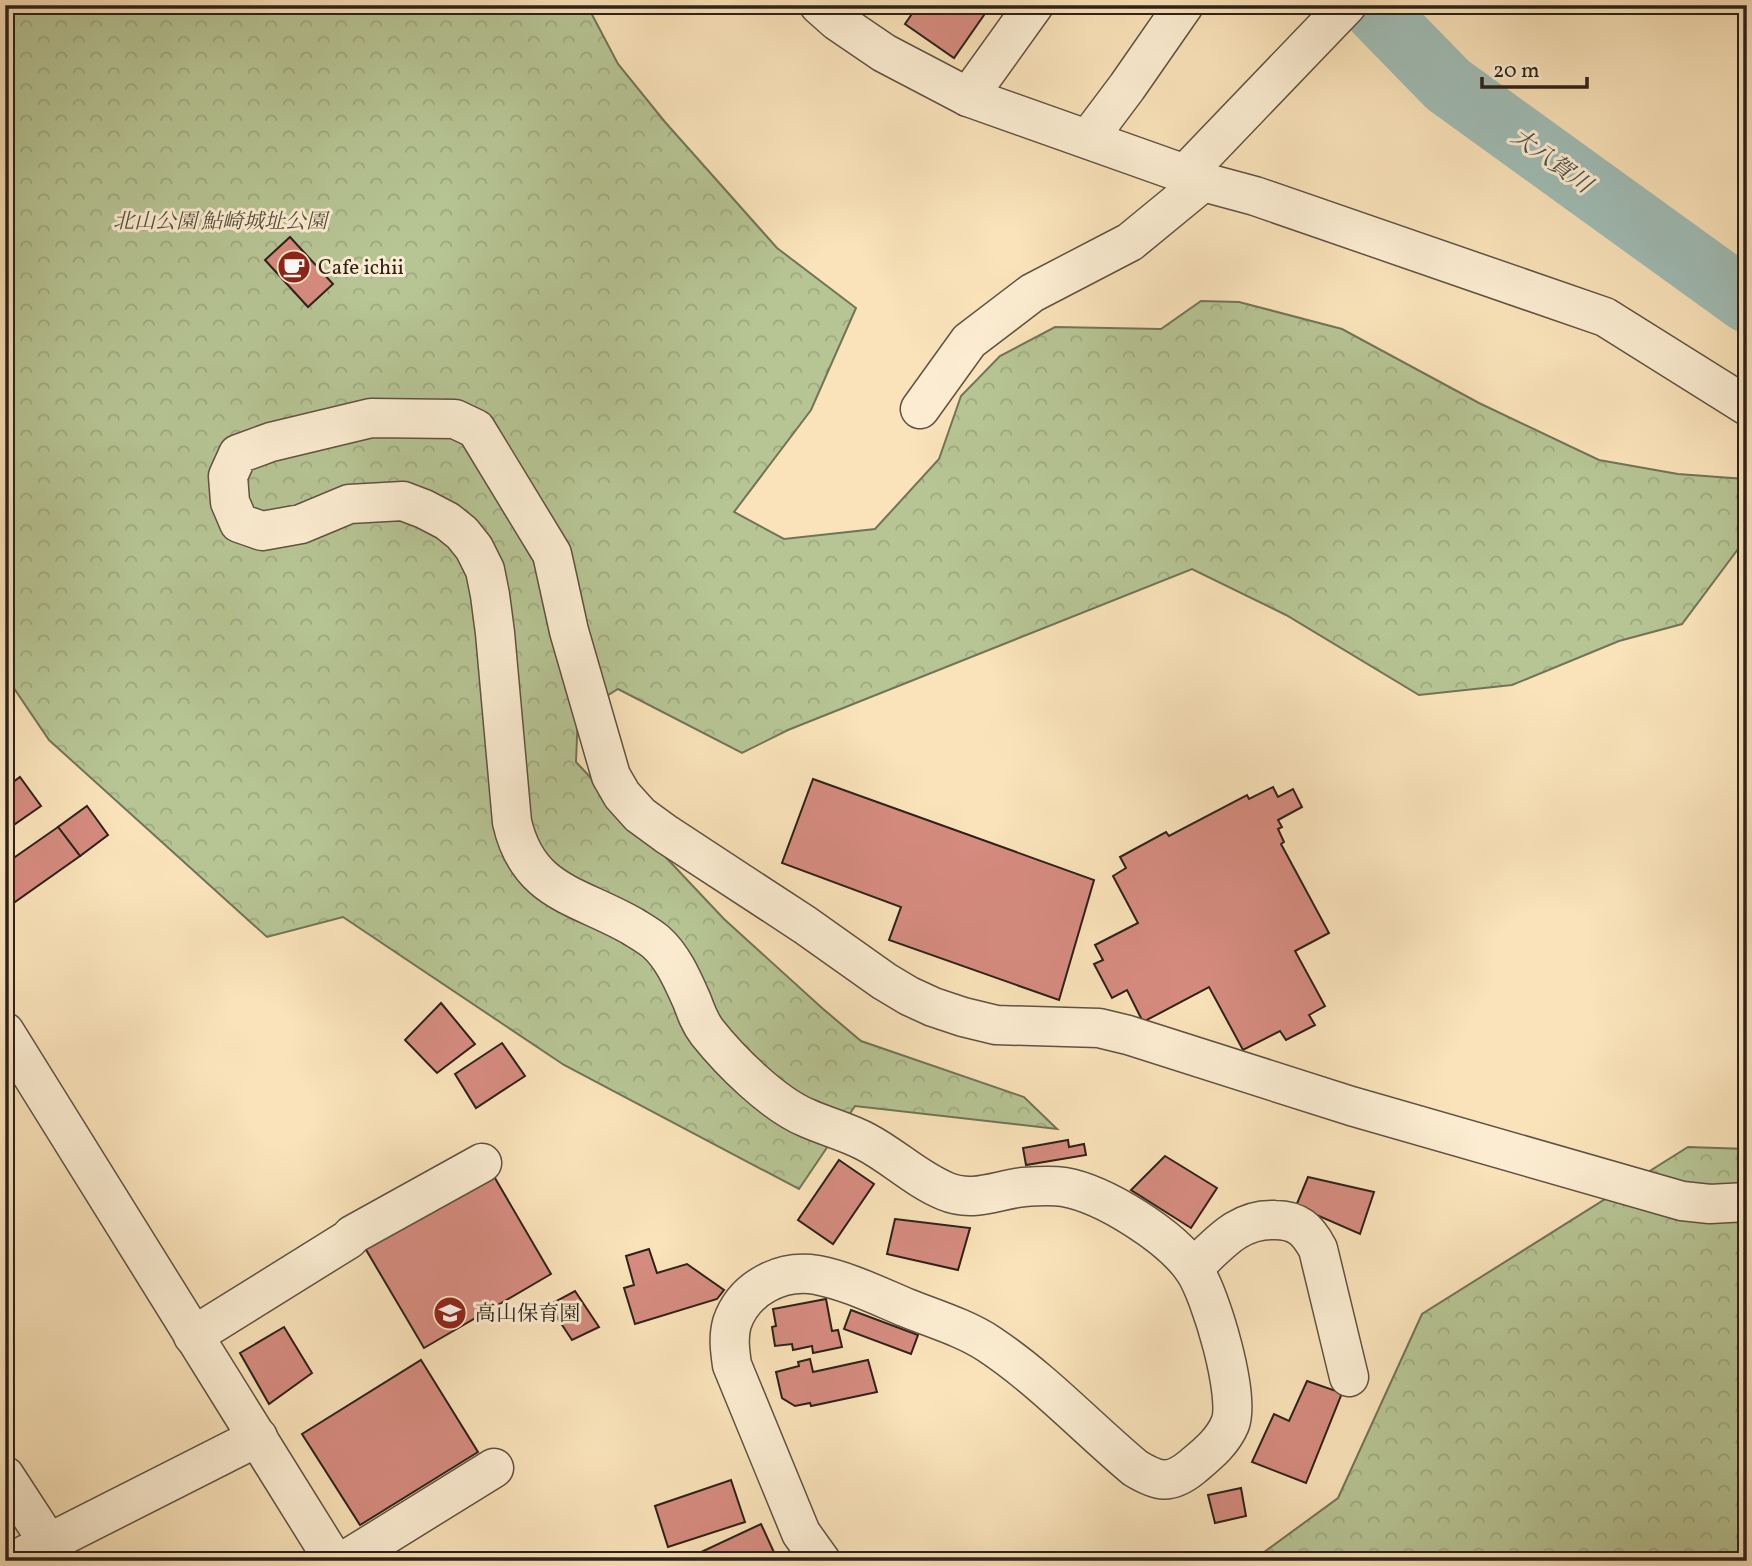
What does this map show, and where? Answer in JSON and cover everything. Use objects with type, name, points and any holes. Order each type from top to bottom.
[{"type":"street","points":[[819,5],[837,21],[884,53],[968,97],[1194,178],[1255,196],[1605,317],[1747,406]]},
{"type":"street","points":[[968,97],[1034,5]]},
{"type":"street","points":[[1088,139],[1128,87],[1184,5]]},
{"type":"street","points":[[920,409],[969,341],[1032,293],[1130,242],[1194,178],[1335,18]]},
{"type":"street","points":[[821,1561],[801,1533],[732,1365],[729,1337],[732,1323],[748,1296],[761,1285],[794,1275],[835,1279],[986,1342],[1046,1387],[1135,1468],[1151,1478],[1163,1481],[1181,1476],[1211,1451],[1222,1439],[1230,1424],[1233,1410],[1215,1319],[1193,1268],[1145,1224],[1090,1195],[1065,1188],[1043,1186],[1021,1187],[987,1196],[946,1192],[866,1142],[805,1118],[758,1084],[705,1030],[673,963],[655,941],[605,912],[570,898],[550,886],[536,873],[520,850],[512,822],[490,595],[485,570],[474,548],[447,521],[403,501],[349,503],[301,524],[262,531],[239,523],[230,502],[228,476],[238,454],[271,442],[371,418],[455,419],[476,429],[552,554],[569,631],[603,750],[611,776],[622,794],[640,815],[666,834],[909,996],[962,1017],[996,1024],[1099,1028],[1128,1035],[1351,1106],[1682,1200],[1710,1204],[1747,1202]]},
{"type":"street","points":[[5,1032],[334,1561]]},
{"type":"street","points":[[193,1336],[352,1235],[482,1163]]},
{"type":"street","points":[[1193,1268],[1247,1223],[1263,1219],[1297,1224],[1311,1235],[1318,1248],[1349,1377]]},
{"type":"street","points":[[13,1561],[52,1551],[258,1437]]},
{"type":"street","points":[[344,1561],[494,1468]]},
{"type":"street","points":[[5,1476],[52,1551]]},
{"type":"green space","name":"北山公園 鮎崎城址公園","points":[[5,5],[587,5],[618,64],[665,122],[777,248],[856,308],[811,410],[734,512],[784,539],[875,529],[939,459],[961,396],[1000,356],[1055,327],[1161,329],[1201,301],[1239,302],[1342,329],[1479,403],[1599,460],[1678,474],[1745,479],[1747,537],[1682,624],[1619,641],[1512,685],[1419,695],[1286,615],[1192,569],[788,730],[742,753],[618,689],[578,714],[576,762],[724,919],[822,1008],[861,1041],[1024,1097],[1057,1129],[855,1106],[799,1189],[564,1065],[343,917],[267,937],[49,740],[5,675]]},
{"type":"green space","points":[[1688,1147],[1747,1149],[1747,1561],[1252,1561],[1338,1498],[1422,1314]]},
{"type":"building","points":[[918,5],[991,5],[954,58],[905,24]]},
{"type":"building","points":[[290,237],[333,284],[308,307],[265,260]]},
{"type":"building","points":[[20,777],[41,806],[5,831],[5,788]]},
{"type":"building","points":[[813,779],[1094,880],[1059,1000],[889,940],[901,907],[782,863]]},
{"type":"building","points":[[1273,787],[1278,797],[1293,789],[1302,807],[1278,820],[1282,827],[1278,829],[1284,842],[1281,844],[1329,933],[1295,951],[1325,1006],[1309,1015],[1315,1025],[1286,1040],[1280,1031],[1243,1050],[1209,987],[1143,1022],[1127,990],[1112,998],[1094,964],[1103,960],[1095,945],[1138,923],[1113,876],[1126,868],[1120,857],[1166,832],[1169,836],[1247,795],[1249,799]]},
{"type":"building","points":[[87,806],[108,835],[80,856],[58,827]]},
{"type":"building","points":[[58,827],[80,856],[5,909],[5,864]]},
{"type":"building","points":[[441,1003],[475,1044],[437,1073],[405,1040]]},
{"type":"building","points":[[502,1043],[525,1076],[476,1108],[455,1074]]},
{"type":"building","points":[[1068,1140],[1069,1147],[1084,1144],[1086,1155],[1026,1165],[1023,1148]]},
{"type":"building","points":[[1165,1156],[1217,1188],[1191,1228],[1131,1190]]},
{"type":"building","points":[[839,1160],[874,1184],[833,1244],[798,1220]]},
{"type":"building","points":[[492,1173],[551,1274],[424,1348],[365,1248]]},
{"type":"building","points":[[1308,1177],[1374,1192],[1360,1234],[1296,1206]]},
{"type":"building","points":[[895,1219],[970,1228],[958,1270],[887,1254]]},
{"type":"building","points":[[649,1249],[657,1273],[687,1264],[724,1290],[717,1299],[635,1324],[624,1288],[634,1285],[626,1256]]},
{"type":"building","points":[[575,1291],[599,1327],[572,1340],[549,1305]]},
{"type":"building","points":[[826,1299],[832,1331],[838,1330],[842,1347],[813,1353],[812,1346],[793,1350],[792,1344],[775,1346],[773,1309]]},
{"type":"building","points":[[851,1310],[918,1335],[911,1354],[844,1329]]},
{"type":"building","points":[[284,1327],[312,1373],[269,1404],[240,1353]]},
{"type":"building","points":[[810,1359],[813,1372],[868,1360],[877,1392],[811,1406],[810,1403],[795,1406],[782,1398],[776,1372],[799,1366],[798,1362]]},
{"type":"building","points":[[421,1360],[478,1452],[360,1525],[302,1434]]},
{"type":"building","points":[[1307,1381],[1342,1393],[1306,1483],[1252,1462],[1274,1414],[1289,1421]]},
{"type":"building","points":[[731,1480],[745,1522],[668,1547],[655,1506]]},
{"type":"building","points":[[1241,1488],[1246,1516],[1215,1523],[1208,1495]]},
{"type":"building","points":[[761,1524],[778,1561],[688,1561],[703,1554],[701,1552]]},
{"type":"waterway","name":"大八賀川","points":[[1370,5],[1448,85],[1747,301]]},
{"type":"place","name":"Cafe ichii","points":[[294,267]]},
{"type":"place","name":"高山保育園","points":[[450,1313]]}]
